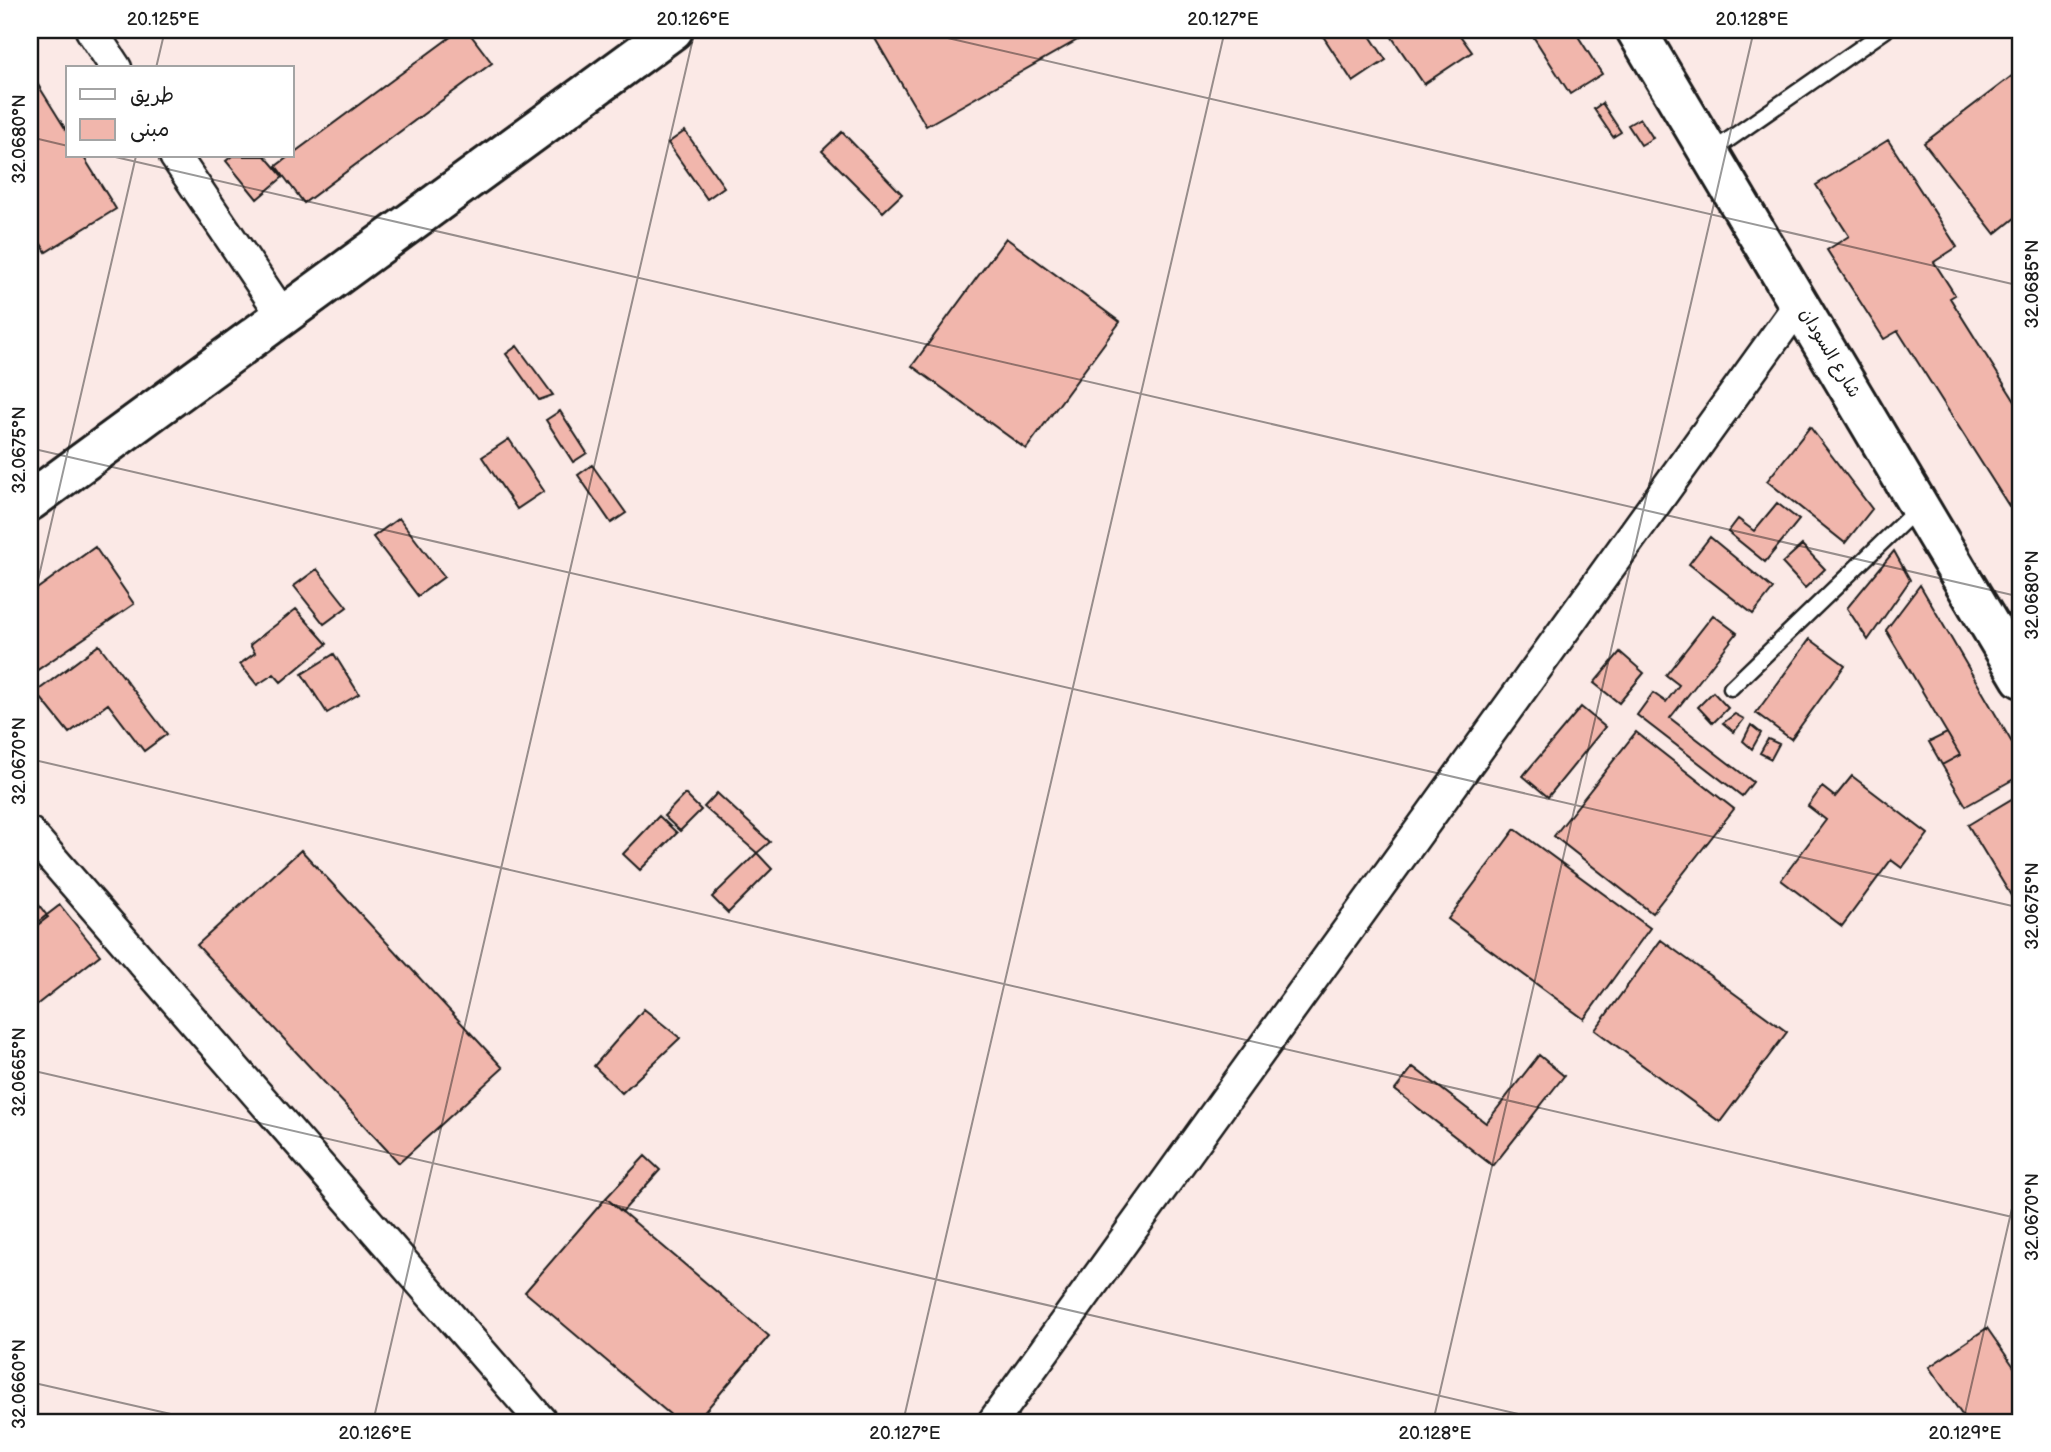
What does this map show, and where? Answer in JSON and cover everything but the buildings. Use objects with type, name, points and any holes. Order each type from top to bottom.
[{"type":"main road","points":[[30,501],[673,30]]},
{"type":"main road","name":"شارع السودان","points":[[1636,30],[2021,678]]},
{"type":"street","points":[[91,30],[116,66]]},
{"type":"street","points":[[176,158],[283,316]]},
{"type":"street","points":[[993,1422],[1800,303]]},
{"type":"street","points":[[30,833],[542,1422]]},
{"type":"lane","points":[[1710,153],[1886,30]]},
{"type":"lane","points":[[1731,688],[1920,506]]}]
